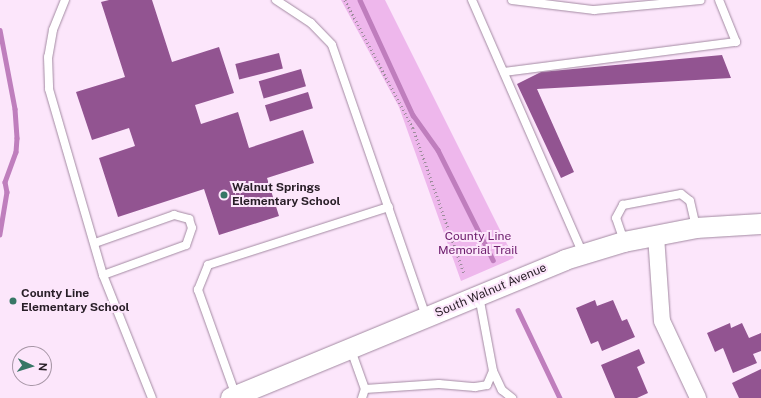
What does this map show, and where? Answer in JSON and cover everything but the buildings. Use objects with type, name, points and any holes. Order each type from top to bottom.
[{"type":"street","name":"South Walnut Avenue","points":[[234,397],[583,254],[624,242],[696,228],[761,224]]},
{"type":"street","points":[[656,236],[662,321],[698,398]]},
{"type":"lane","points":[[65,0],[53,30],[48,57],[49,89],[95,242],[103,275],[152,398]]},
{"type":"lane","points":[[276,0],[312,23],[332,46],[427,318]]},
{"type":"lane","points":[[472,0],[583,254]]},
{"type":"lane","points":[[512,0],[594,10],[701,0]]},
{"type":"lane","points":[[504,72],[736,42],[719,0]]},
{"type":"lane","points":[[624,242],[616,218],[623,205],[687,196],[696,228]]},
{"type":"lane","points":[[234,397],[198,290],[208,265],[389,207]]},
{"type":"lane","points":[[95,242],[174,215],[189,219],[192,228],[186,245],[103,275]]},
{"type":"lane","points":[[479,296],[494,371],[502,390],[512,398]]},
{"type":"lane","points":[[350,350],[365,389],[362,398]]},
{"type":"lane","points":[[365,389],[439,384],[475,387],[487,385],[494,371]]},
{"type":"path","points":[[345,0],[412,128],[464,273]]},
{"type":"green space","name":"County Line Memorial Trail","points":[[341,0],[385,0],[514,258],[461,281],[399,107]]},
{"type":"waterway","points":[[360,0],[413,115],[438,150],[493,260]]},
{"type":"waterway","points":[[0,30],[15,109],[17,138],[16,152],[5,182],[7,192],[0,234]]},
{"type":"waterway","points":[[518,310],[560,398]]},
{"type":"place","name":"Walnut Springs Elementary School","points":[[224,195]]},
{"type":"place","name":"County Line Elementary School","points":[[13,301]]}]
